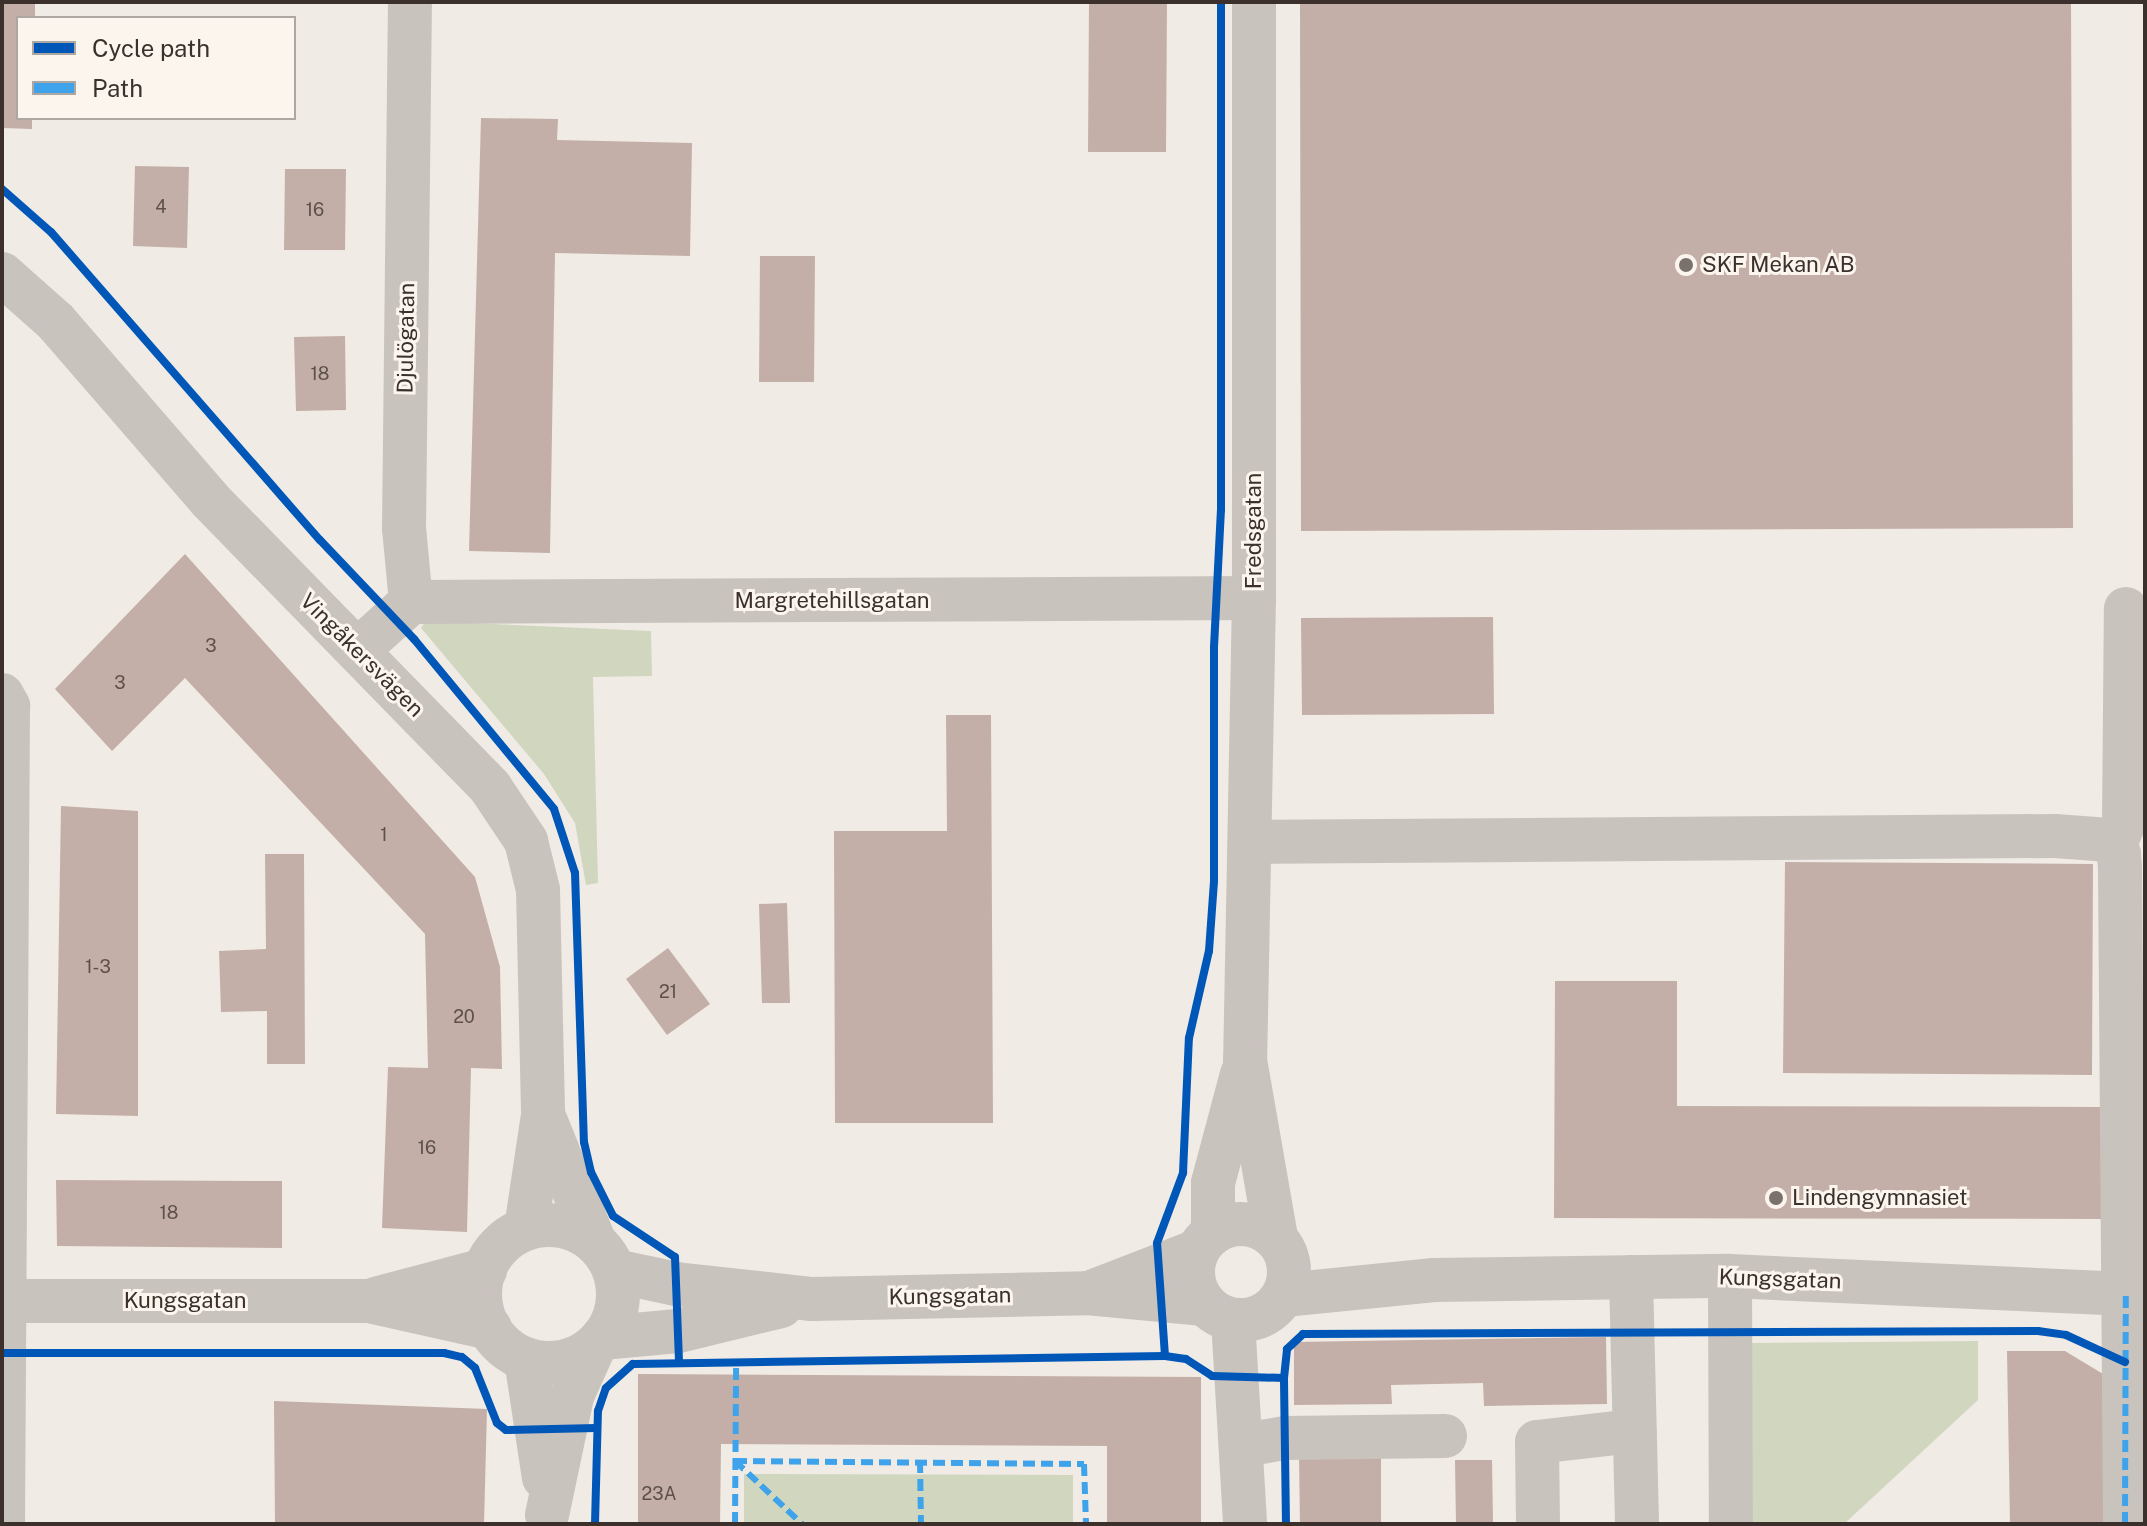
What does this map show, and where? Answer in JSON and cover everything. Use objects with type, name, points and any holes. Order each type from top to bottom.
[{"type":"street","name":"Djulögatan","points":[[410,2],[404,528],[411,602]]},
{"type":"street","name":"Fredsgatan","points":[[1245,1524],[1244,1445],[1259,1286],[1245,1060],[1254,598],[1254,2]]},
{"type":"street","name":"Vingåkersvägen","points":[[2,274],[56,322],[210,500],[490,787],[526,841],[538,890],[543,1115],[526,1229]]},
{"type":"street","name":"Margretehillsgatan","points":[[411,602],[1254,598]]},
{"type":"street","points":[[358,650],[411,602]]},
{"type":"street","points":[[2125,1524],[2139,1289],[2120,1227],[2120,867],[2115,845],[2124,823],[2126,609]]},
{"type":"street","points":[[2,695],[8,706],[3,1524]]},
{"type":"street","points":[[1251,842],[2055,836],[2100,838],[2115,845]]},
{"type":"street","name":"Fredsgatan","points":[[1245,1060],[1213,1183],[1205,1240],[1192,1272],[1259,1286]]},
{"type":"street","name":"Vingåkersvägen","points":[[543,1115],[604,1256]]},
{"type":"street","name":"Kungsgatan","points":[[1087,1293],[1241,1224],[1259,1286]]},
{"type":"street","points":[[546,1520],[572,1396],[598,1342],[618,1299],[604,1256],[562,1226],[526,1229],[497,1249],[485,1270],[481,1298],[490,1328],[505,1347],[526,1359],[561,1362],[598,1342]]},
{"type":"street","name":"Kungsgatan","points":[[604,1256],[676,1284],[812,1299],[1434,1280],[1730,1276],[2139,1289]]},
{"type":"street","name":"Kungsgatan","points":[[369,1301],[485,1270]]},
{"type":"street","points":[[1730,1276],[1731,1524]]},
{"type":"street","points":[[1631,1277],[1637,1524]]},
{"type":"street","name":"Kungsgatan","points":[[598,1342],[678,1331],[812,1299]]},
{"type":"street","name":"Kungsgatan","points":[[2,1301],[369,1301],[490,1328]]},
{"type":"street","points":[[526,1359],[540,1429],[546,1520]]},
{"type":"street","points":[[1538,1524],[1537,1442],[1634,1431]]},
{"type":"street","points":[[1244,1445],[1285,1438],[1445,1436]]},
{"type":"green space","points":[[426,621],[651,631],[652,676],[593,677],[598,883],[586,885],[575,823],[544,774],[421,628]]},
{"type":"green space","points":[[1978,1341],[1978,1400],[1844,1524],[1750,1524],[1750,1343]]},
{"type":"green space","points":[[744,1474],[1073,1475],[1073,1524],[744,1524]]},
{"type":"building","points":[[2,2],[35,2],[35,16],[16,16],[16,120],[32,120],[32,129],[2,128]]},
{"type":"building","points":[[1089,2],[1167,2],[1166,152],[1088,152]]},
{"type":"building","name":"SKF Mekan AB","points":[[1300,2],[2071,2],[2073,528],[1301,531]]},
{"type":"building","points":[[481,118],[558,119],[557,140],[692,143],[690,256],[555,253],[550,553],[469,551]]},
{"type":"building","points":[[135,166],[189,167],[187,248],[133,246]]},
{"type":"building","points":[[285,169],[346,169],[345,250],[284,250]]},
{"type":"building","points":[[760,256],[815,256],[814,382],[759,382]]},
{"type":"building","points":[[345,336],[346,410],[296,411],[294,337]]},
{"type":"building","points":[[185,554],[475,877],[500,967],[502,1069],[471,1068],[467,1232],[382,1228],[388,1067],[428,1068],[425,934],[185,678],[112,751],[55,689]]},
{"type":"building","points":[[1493,617],[1494,714],[1302,715],[1301,618]]},
{"type":"building","points":[[946,715],[991,715],[993,1123],[835,1123],[834,831],[947,831]]},
{"type":"building","points":[[61,806],[138,811],[138,1116],[56,1114]]},
{"type":"building","points":[[265,854],[304,854],[305,1064],[267,1064],[267,1011],[221,1012],[219,951],[266,949]]},
{"type":"building","points":[[1785,862],[2093,864],[2092,1075],[1783,1073]]},
{"type":"building","points":[[787,903],[790,1003],[762,1003],[759,904]]},
{"type":"building","points":[[668,948],[710,1004],[667,1035],[626,979]]},
{"type":"building","points":[[1555,981],[1677,981],[1677,1106],[2104,1107],[2103,1219],[1554,1218]]},
{"type":"building","points":[[56,1180],[282,1181],[282,1248],[57,1246]]},
{"type":"building","points":[[1606,1337],[1607,1404],[1484,1406],[1483,1383],[1391,1385],[1392,1404],[1294,1405],[1294,1342]]},
{"type":"building","points":[[2007,1351],[2065,1351],[2103,1374],[2105,1524],[2010,1524]]},
{"type":"building","points":[[638,1374],[1201,1377],[1201,1524],[1107,1524],[1107,1446],[721,1444],[720,1524],[638,1524]]},
{"type":"building","points":[[274,1401],[487,1409],[484,1524],[275,1524]]},
{"type":"building","points":[[1299,1457],[1381,1457],[1381,1524],[1300,1524]]},
{"type":"building","points":[[1455,1460],[1492,1460],[1493,1524],[1456,1524]]},
{"type":"marked path","points":[[2125,1524],[2126,1290]]},
{"type":"marked path","points":[[735,1524],[736,1361]]},
{"type":"marked path","points":[[735,1461],[1084,1464],[1086,1524]]},
{"type":"marked path","points":[[735,1461],[802,1524]]},
{"type":"marked path","points":[[920,1461],[921,1524]]},
{"type":"cycle path","points":[[1165,1356],[1157,1243],[1183,1173],[1189,1038],[1209,951],[1214,881],[1214,647],[1221,510],[1221,2]]},
{"type":"cycle path","points":[[2,189],[51,232],[320,540],[414,639],[554,809],[575,873],[584,1142],[591,1172],[613,1216],[675,1257],[679,1360]]},
{"type":"cycle path","points":[[1286,1524],[1284,1378],[1287,1349],[1303,1334],[2038,1331],[2066,1335],[2125,1362]]},
{"type":"cycle path","points":[[2,1353],[444,1353],[462,1357],[475,1368],[497,1423],[506,1430],[596,1428]]},
{"type":"cycle path","points":[[595,1524],[598,1411],[606,1388],[633,1364],[1165,1356],[1186,1359],[1212,1376],[1284,1378]]},
{"type":"place","name":"SKF Mekan AB","points":[[1686,265]]},
{"type":"place","name":"Lindengymnasiet","points":[[1776,1198]]}]
